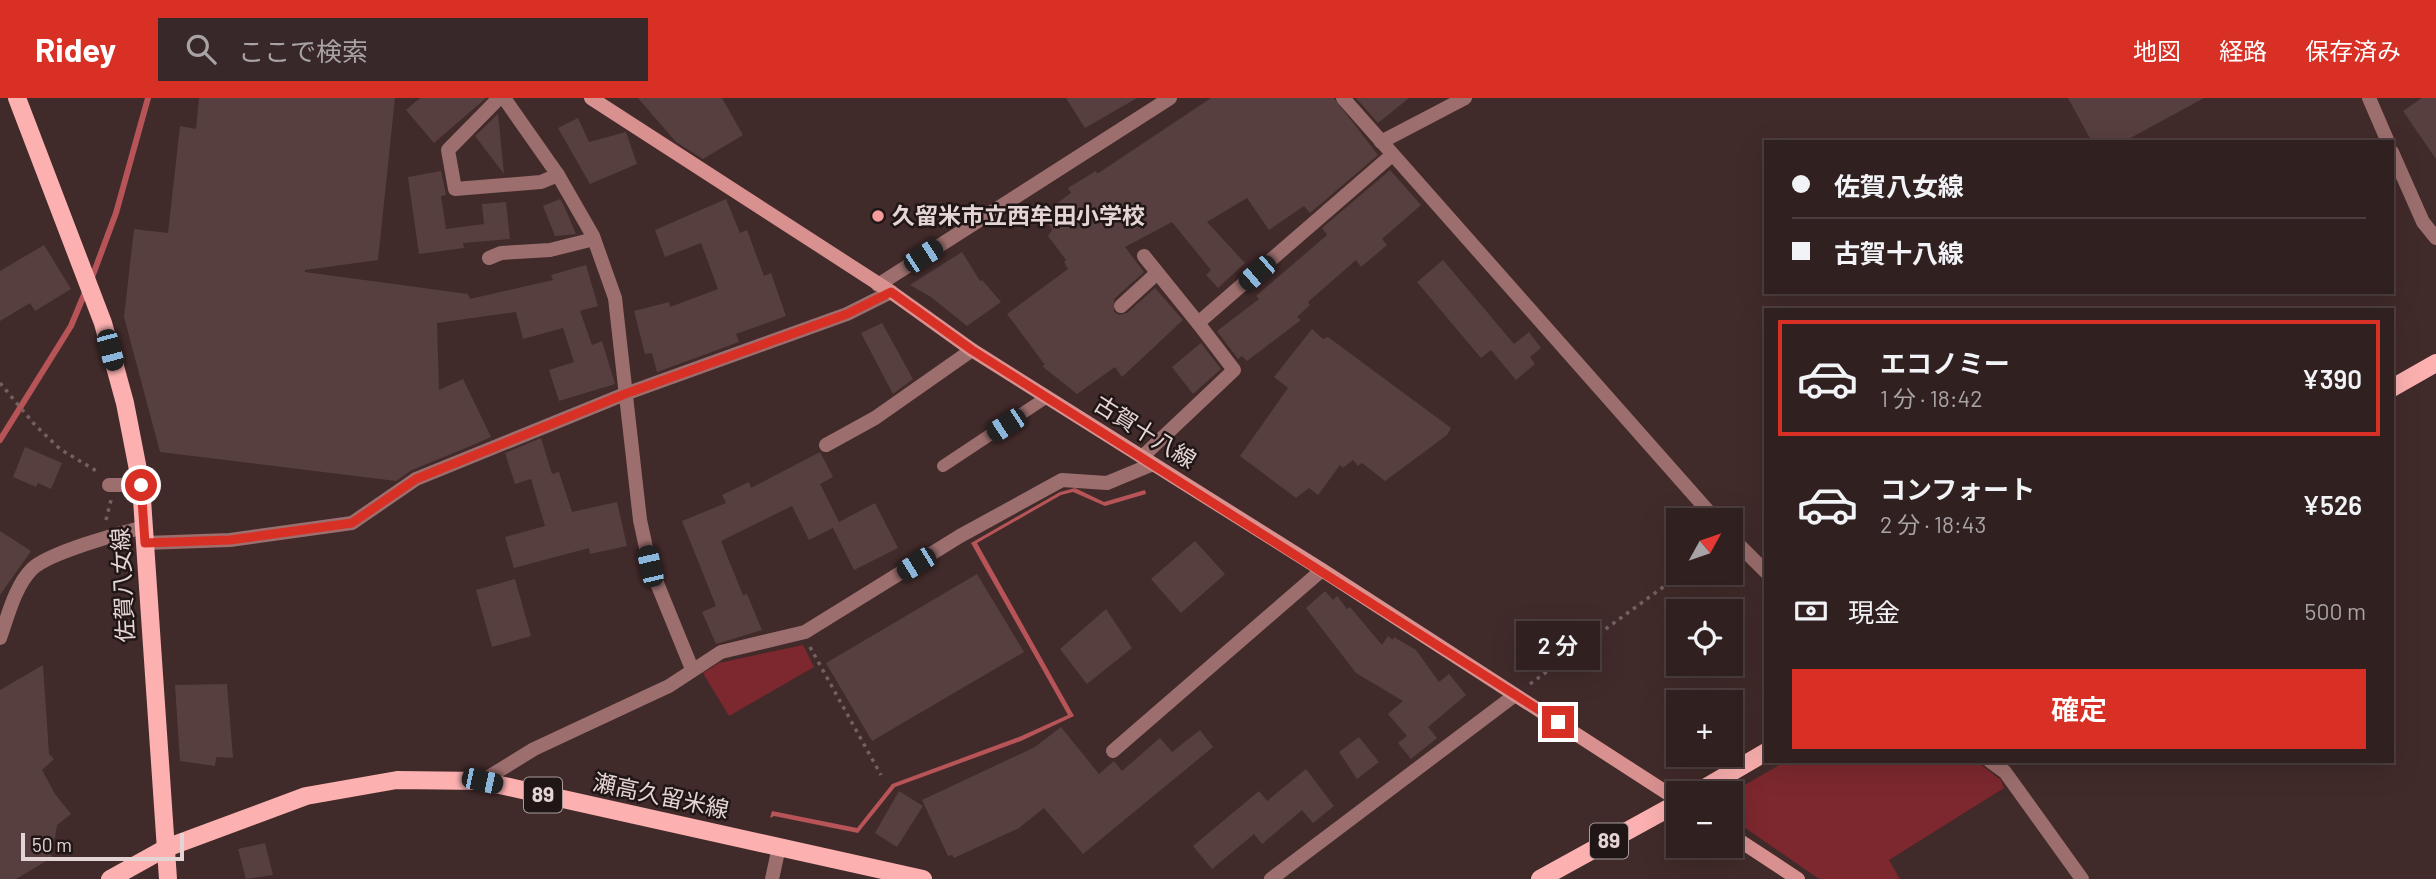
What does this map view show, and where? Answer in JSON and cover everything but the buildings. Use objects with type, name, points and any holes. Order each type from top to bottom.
[{"type":"main road","name":"佐賀八女線","points":[[17,98],[103,323],[125,402],[141,485],[168,879]]},
{"type":"main road","name":"古賀十八線","points":[[591,98],[884,288],[972,350],[1322,570],[1666,794]]},
{"type":"main road","points":[[2394,387],[2436,363]]},
{"type":"main road","points":[[1716,781],[1764,753]]},
{"type":"main road","name":"瀬高久留米線","points":[[110,879],[166,848],[306,796],[397,780],[482,781],[923,879]]},
{"type":"main road","name":"89","points":[[1540,879],[1666,809]]},
{"type":"main road","points":[[1743,843],[1798,879]]},
{"type":"street","points":[[558,175],[541,182],[455,189],[448,149],[502,98],[558,175],[594,239],[615,298],[640,520],[650,566],[692,668]]},
{"type":"street","points":[[0,638],[18,591],[33,568],[97,540],[145,535],[230,540],[352,523],[416,479],[625,394],[847,314],[1170,98]]},
{"type":"street","points":[[1343,98],[1705,508]]},
{"type":"street","points":[[1381,142],[1465,98]]},
{"type":"street","points":[[2369,98],[2387,140]]},
{"type":"street","points":[[1198,323],[1392,155]]},
{"type":"street","points":[[2394,157],[2423,222],[2436,238]]},
{"type":"street","points":[[489,258],[502,253],[550,250],[594,239]]},
{"type":"street","points":[[482,781],[534,749],[669,686],[692,668],[720,653],[805,632],[960,536],[1062,481],[1107,483],[1148,461],[1234,370],[1144,256]]},
{"type":"street","points":[[1121,306],[1157,273]]},
{"type":"street","points":[[826,445],[876,418],[972,350]]},
{"type":"street","points":[[109,485],[141,485]]},
{"type":"street","points":[[1743,549],[1764,570]]},
{"type":"street","points":[[1113,751],[1322,570]]},
{"type":"street","points":[[1271,879],[1516,695]]},
{"type":"street","points":[[1993,763],[2005,772],[2082,879]]},
{"type":"street","points":[[772,879],[779,847]]},
{"type":"lane","points":[[943,466],[1047,397]]},
{"type":"path","points":[[0,383],[35,425],[60,449],[99,473],[109,485],[111,502],[97,540]]},
{"type":"path","points":[[1516,695],[1666,585]]},
{"type":"path","points":[[805,632],[812,651],[881,775]]},
{"type":"shaded area","points":[[1075,488],[1104,502],[1145,490],[1146,494],[1105,506],[1073,492],[1061,495],[977,543],[1074,716],[1021,741],[895,787],[858,833],[774,816],[770,818],[772,811],[857,828],[892,784],[1019,737],[1068,715],[971,543],[1060,492]]},
{"type":"shaded area","points":[[803,645],[814,667],[729,716],[703,673],[719,663]]},
{"type":"shaded area","points":[[1783,763],[1979,763],[2001,780],[2004,788],[1889,860],[1900,879],[1819,879],[1743,826],[1743,786]]},
{"type":"waterway","points":[[91,280],[116,213],[148,98]]},
{"type":"waterway","points":[[0,440],[71,326],[86,290]]},
{"type":"place","name":"久留米市立西牟田小学校","points":[[878,216]]},
{"type":"route","points":[[141,485],[145,543],[230,540],[352,523],[416,479],[625,394],[847,314],[891,292],[972,350],[1558,722]]}]
